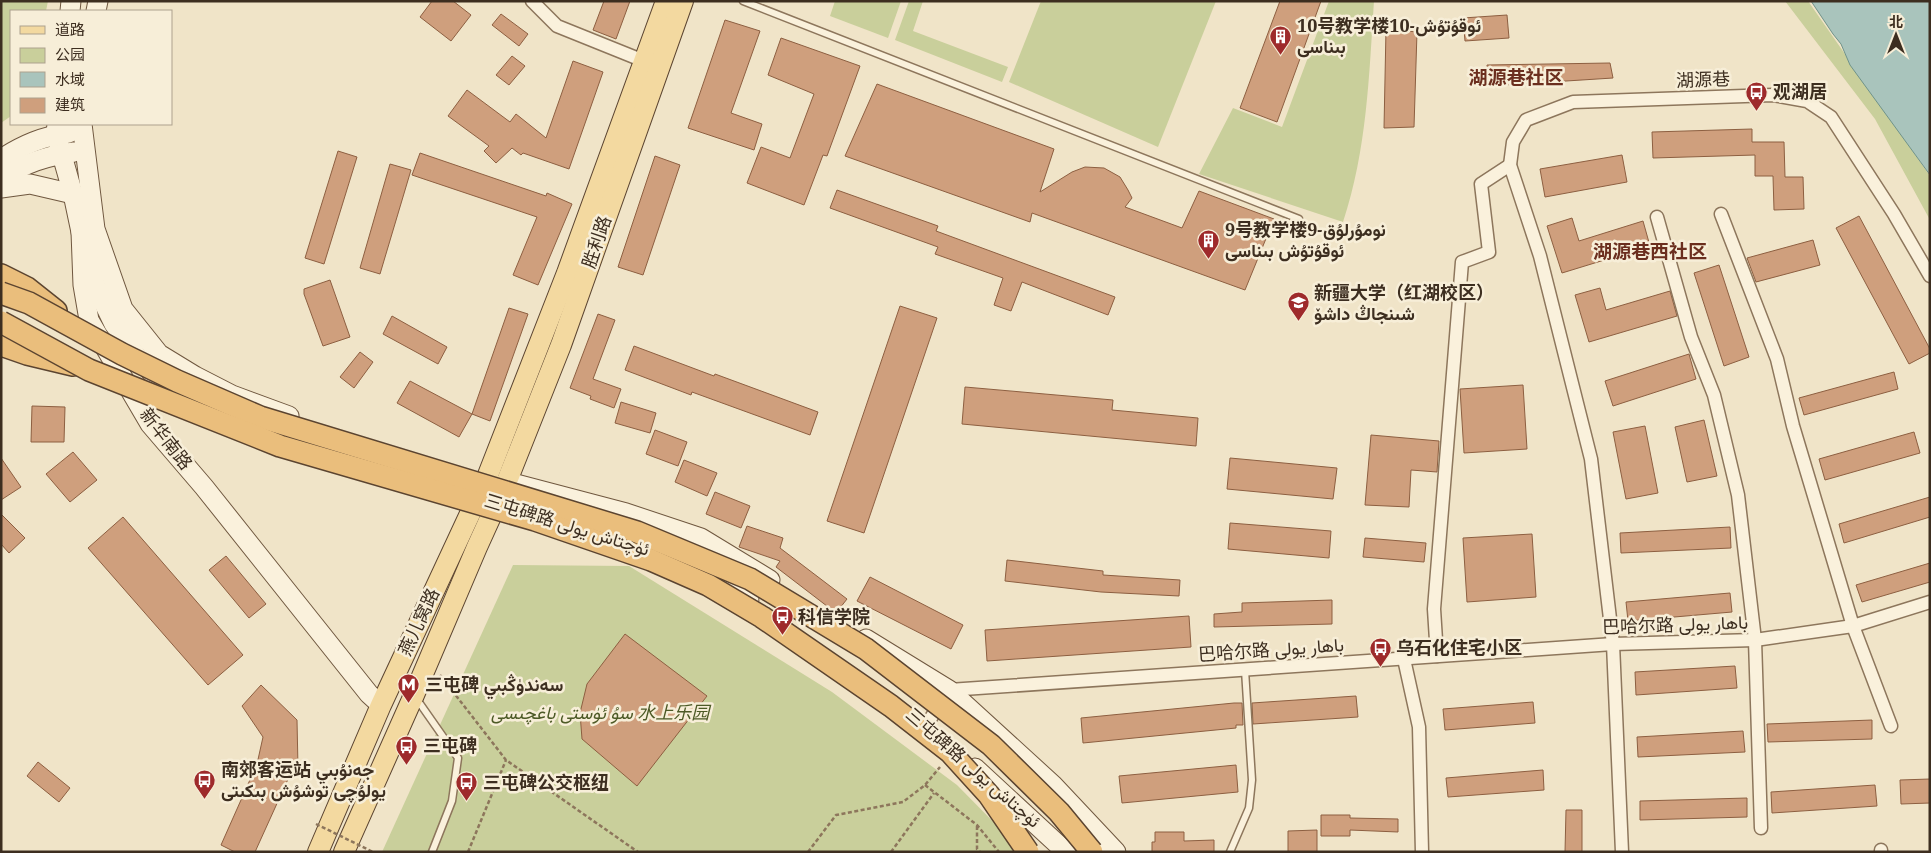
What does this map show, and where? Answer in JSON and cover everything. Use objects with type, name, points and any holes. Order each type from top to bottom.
[{"type":"highway","points":[[1,275],[27,288],[79,330]]},
{"type":"highway","points":[[1,293],[29,303],[176,381],[260,417],[637,532],[750,579],[866,649],[991,745],[1059,812],[1092,852]]},
{"type":"highway","points":[[1,322],[89,370],[280,446],[535,520],[651,560],[708,586],[770,622],[891,706],[950,752],[989,795],[1028,852]]},
{"type":"highway","points":[[1,345],[27,354],[89,370]]},
{"type":"main road","name":"胜利路","points":[[488,475],[567,273],[666,1]]},
{"type":"main road","name":"胜利路","points":[[508,481],[561,345],[683,1]]},
{"type":"main road","points":[[1,159],[22,146],[57,129],[82,127],[95,229],[123,309],[159,354],[195,376],[232,395],[289,416],[508,481]]},
{"type":"main road","name":"新华南路","points":[[57,129],[80,232],[83,285],[89,320],[150,424],[204,487],[369,694],[381,705]]},
{"type":"main road","points":[[1,179],[21,166],[43,158],[85,151]]},
{"type":"main road","points":[[1,188],[30,184],[73,194]]},
{"type":"main road","name":"三屯碑路 ئۈچتاش يولى","points":[[80,232],[96,287],[114,324],[136,355],[164,385],[262,435],[326,456],[498,503],[699,565],[787,623],[927,724],[1066,852]]},
{"type":"main road","name":"燕儿窝路","points":[[318,852],[381,705],[488,475]]},
{"type":"main road","name":"燕儿窝路","points":[[344,852],[414,695],[476,547],[508,481]]},
{"type":"main road","name":"三屯碑路 ئۈچتاش يولى","points":[[508,481],[626,514],[701,538],[949,690],[1053,784],[1116,852]]},
{"type":"street","points":[[532,1],[557,26],[644,61]]},
{"type":"street","name":"湖源巷","points":[[1510,165],[1514,142],[1526,120],[1574,102],[1773,95],[1807,101],[1830,117],[1894,214],[1930,276]]},
{"type":"street","points":[[1437,656],[1434,609],[1462,262],[1489,252],[1481,184],[1510,165],[1540,256],[1591,459],[1614,644],[1622,852]]},
{"type":"street","points":[[1721,214],[1777,359],[1793,426],[1853,626],[1890,726]]},
{"type":"street","points":[[1657,216],[1691,337],[1714,395],[1736,486],[1756,640],[1761,828]]},
{"type":"street","name":"巴哈尔路 باھار يولى","points":[[949,690],[1614,644],[1756,640],[1853,626],[1930,602]]},
{"type":"street","points":[[1404,659],[1419,727],[1422,852]]},
{"type":"street","points":[[927,724],[949,690]]},
{"type":"lane","points":[[743,1],[1299,219]]},
{"type":"lane","points":[[1230,852],[1249,808],[1252,780],[1245,670]]},
{"type":"lane","points":[[414,695],[458,758],[452,801],[432,852]]},
{"type":"path","points":[[429,660],[506,760],[638,852]]},
{"type":"path","points":[[468,852],[506,760]]},
{"type":"path","points":[[808,852],[836,815],[903,802],[925,785],[942,765]]},
{"type":"path","points":[[925,785],[977,825],[1000,852]]},
{"type":"path","points":[[891,852],[934,793]]},
{"type":"path","points":[[316,824],[373,852]]},
{"type":"path","points":[[977,825],[977,849],[980,852]]},
{"type":"green space","points":[[1,1],[48,1],[46,10],[10,10],[10,117],[1,123]]},
{"type":"green space","points":[[835,1],[901,1],[888,38],[830,16]]},
{"type":"green space","points":[[909,1],[923,1],[913,31],[1008,67],[1002,82],[895,40]]},
{"type":"green space","points":[[1041,1],[1216,1],[1158,147],[1009,82]]},
{"type":"green space","points":[[1329,1],[1374,1],[1366,113],[1357,168],[1343,222],[1199,174],[1233,108],[1282,127]]},
{"type":"green space","points":[[1785,1],[1808,1],[1930,176],[1930,220],[1875,119]]},
{"type":"green space","name":"سۇ ئۈستى باغچىسى 水上乐园","points":[[513,565],[629,566],[832,692],[957,785],[1023,852],[382,852]]},
{"type":"water","points":[[1811,1],[1930,1],[1930,175],[1850,65],[1841,44]]},
{"type":"building","points":[[432,1],[453,1],[471,15],[451,41],[420,17]]},
{"type":"building","points":[[604,1],[630,1],[616,39],[593,30]]},
{"type":"building","name":"10号教学楼10-ئوقۇتۇش بىناسى","points":[[1280,1],[1321,1],[1277,122],[1240,108]]},
{"type":"building","points":[[501,14],[528,34],[519,46],[492,25]]},
{"type":"building","points":[[1507,15],[1509,38],[1465,41],[1463,18]]},
{"type":"building","points":[[725,20],[760,31],[731,113],[762,124],[754,150],[688,128]]},
{"type":"building","points":[[1386,29],[1417,32],[1414,127],[1384,128]]},
{"type":"building","points":[[781,38],[860,66],[827,156],[823,155],[804,205],[747,183],[761,147],[790,158],[814,94],[768,75]]},
{"type":"building","points":[[512,56],[525,66],[509,85],[496,75]]},
{"type":"building","points":[[573,61],[603,72],[569,169],[523,153],[521,155],[512,148],[496,163],[484,151],[489,146],[448,116],[467,90],[510,122],[516,114],[546,138]]},
{"type":"building","points":[[1610,63],[1613,78],[1488,86],[1487,65]]},
{"type":"building","points":[[877,84],[1054,149],[1040,192],[1072,172],[1085,167],[1104,168],[1120,177],[1128,190],[1132,198],[1125,207],[1182,228],[1199,191],[1274,219],[1245,290],[1032,213],[1030,222],[845,156]]},
{"type":"building","points":[[1752,129],[1752,142],[1784,142],[1785,177],[1803,177],[1804,209],[1774,210],[1773,176],[1755,176],[1755,155],[1653,158],[1652,132]]},
{"type":"building","points":[[338,151],[357,157],[324,264],[305,258]]},
{"type":"building","points":[[420,153],[546,196],[547,193],[572,204],[538,285],[513,275],[537,217],[412,175]]},
{"type":"building","points":[[1622,155],[1627,182],[1545,197],[1540,169]]},
{"type":"building","points":[[655,156],[680,165],[643,275],[618,267]]},
{"type":"building","points":[[390,164],[411,170],[380,274],[360,268]]},
{"type":"building","points":[[837,190],[938,226],[936,231],[1115,297],[1108,315],[1022,282],[1011,311],[994,305],[1003,278],[935,254],[938,247],[830,208]]},
{"type":"building","points":[[1859,216],[1930,349],[1930,353],[1909,364],[1836,228]]},
{"type":"building","points":[[1572,218],[1579,241],[1643,221],[1650,246],[1562,273],[1547,226]]},
{"type":"building","points":[[1813,240],[1820,265],[1756,282],[1747,258]]},
{"type":"building","points":[[1719,265],[1749,357],[1724,366],[1694,273]]},
{"type":"building","points":[[330,280],[350,337],[323,346],[304,294],[304,289]]},
{"type":"building","points":[[1600,288],[1606,310],[1670,291],[1677,316],[1589,342],[1575,295]]},
{"type":"building","points":[[900,306],[937,318],[864,533],[827,521]]},
{"type":"building","points":[[509,308],[528,314],[490,421],[472,414]]},
{"type":"building","points":[[598,314],[615,320],[593,379],[621,389],[614,408],[590,399],[591,396],[570,388]]},
{"type":"building","points":[[392,316],[447,347],[438,364],[383,334]]},
{"type":"building","points":[[634,346],[818,412],[810,435],[692,392],[691,395],[625,370]]},
{"type":"building","points":[[360,352],[373,362],[354,388],[340,377]]},
{"type":"building","points":[[1689,354],[1696,379],[1613,406],[1605,381]]},
{"type":"building","points":[[1894,372],[1898,389],[1804,415],[1799,398]]},
{"type":"building","points":[[410,381],[472,414],[459,437],[397,403]]},
{"type":"building","points":[[1523,385],[1527,449],[1464,453],[1460,389]]},
{"type":"building","points":[[965,387],[1113,400],[1112,410],[1198,418],[1196,446],[962,424]]},
{"type":"building","points":[[621,402],[656,413],[650,433],[615,423]]},
{"type":"building","points":[[32,406],[65,407],[64,442],[31,442]]},
{"type":"building","points":[[1704,420],[1717,476],[1687,482],[1675,427]]},
{"type":"building","points":[[1645,426],[1658,493],[1626,499],[1613,432]]},
{"type":"building","points":[[655,430],[687,442],[678,466],[646,454]]},
{"type":"building","points":[[1914,432],[1920,453],[1825,480],[1819,459]]},
{"type":"building","points":[[1371,435],[1439,441],[1437,472],[1411,470],[1409,507],[1365,505]]},
{"type":"building","points":[[73,452],[97,480],[70,502],[46,474]]},
{"type":"building","points":[[1,458],[21,487],[1,500]]},
{"type":"building","points":[[1230,458],[1337,468],[1333,499],[1227,489]]},
{"type":"building","points":[[684,460],[717,473],[707,496],[675,482]]},
{"type":"building","points":[[715,492],[750,506],[741,528],[706,514]]},
{"type":"building","points":[[1930,497],[1930,517],[1844,543],[1839,524]]},
{"type":"building","points":[[1,514],[25,538],[9,553],[1,544]]},
{"type":"building","points":[[123,517],[243,655],[208,685],[88,548]]},
{"type":"building","points":[[1230,523],[1331,531],[1329,558],[1228,549]]},
{"type":"building","points":[[747,526],[783,538],[780,548],[847,599],[836,613],[776,567],[780,561],[739,547]]},
{"type":"building","points":[[1730,527],[1731,548],[1621,553],[1620,533]]},
{"type":"building","points":[[1532,534],[1536,597],[1467,602],[1463,538]]},
{"type":"building","points":[[1365,538],[1426,543],[1424,562],[1363,557]]},
{"type":"building","points":[[226,556],[266,604],[249,618],[209,570]]},
{"type":"building","points":[[1007,560],[1103,571],[1103,575],[1180,580],[1179,596],[1101,592],[1005,581]]},
{"type":"building","points":[[1930,563],[1930,582],[1862,602],[1856,585]]},
{"type":"building","points":[[870,577],[963,625],[951,649],[857,601]]},
{"type":"building","points":[[1730,593],[1732,612],[1628,621],[1626,602]]},
{"type":"building","points":[[1332,600],[1332,624],[1214,627],[1214,614],[1242,612],[1242,603]]},
{"type":"building","points":[[1189,616],[1191,647],[987,661],[985,630]]},
{"type":"building","points":[[625,634],[707,696],[637,786],[582,739],[580,713],[587,684]]},
{"type":"building","points":[[1735,666],[1737,688],[1636,695],[1635,672]]},
{"type":"building","points":[[261,685],[297,720],[298,768],[291,778],[289,777],[255,852],[235,852],[221,845],[257,764],[263,737],[242,706]]},
{"type":"building","points":[[1356,696],[1358,717],[1253,724],[1252,703]]},
{"type":"building","points":[[1533,702],[1535,723],[1445,730],[1443,709]]},
{"type":"building","points":[[1242,703],[1243,725],[1236,725],[1236,728],[1083,743],[1081,718]]},
{"type":"building","points":[[1872,720],[1872,739],[1768,742],[1767,724]]},
{"type":"building","points":[[1743,731],[1745,752],[1638,757],[1637,737]]},
{"type":"building","points":[[38,762],[70,788],[59,802],[27,776]]},
{"type":"building","points":[[1236,765],[1238,792],[1122,803],[1119,776]]},
{"type":"building","points":[[1543,770],[1544,790],[1448,797],[1446,778]]},
{"type":"building","points":[[1930,779],[1930,803],[1901,804],[1900,780]]},
{"type":"building","points":[[1875,785],[1877,806],[1772,813],[1771,792]]},
{"type":"building","points":[[1747,798],[1747,817],[1640,820],[1640,801]]},
{"type":"building","points":[[1566,810],[1582,810],[1582,852],[1565,852]]},
{"type":"building","points":[[1321,815],[1350,815],[1350,818],[1398,819],[1398,832],[1350,830],[1350,836],[1321,836]]},
{"type":"building","points":[[1317,830],[1317,852],[1288,852],[1288,831]]},
{"type":"building","points":[[1155,832],[1184,832],[1184,841],[1214,840],[1214,852],[1152,852]]},
{"type":"place","name":"10号教学楼10-ئوقۇتۇش بىناسى","points":[[1281,55]]},
{"type":"place","name":"观湖居","points":[[1757,111]]},
{"type":"place","name":"9号教学楼9-نومۇرلۇق ئوقۇتۇش بىناسى","points":[[1209,259]]},
{"type":"place","name":"新疆大学（红湖校区） شىنجاڭ داشۆ","points":[[1298,322]]},
{"type":"place","name":"科信学院","points":[[782,636]]},
{"type":"place","name":"乌石化住宅小区","points":[[1380,667]]},
{"type":"place","name":"三屯碑 سەندۈڭبىي","points":[[409,704]]},
{"type":"place","name":"三屯碑","points":[[407,765]]},
{"type":"place","name":"南郊客运站 جەنۇبىي يولۇچى توشۇش بىكىتى","points":[[205,799]]},
{"type":"place","name":"三屯碑公交枢纽","points":[[467,802]]},
{"type":"district","name":"湖源巷社区","points":[[1516,77]]},
{"type":"district","name":"湖源巷西社区","points":[[1650,251]]}]
